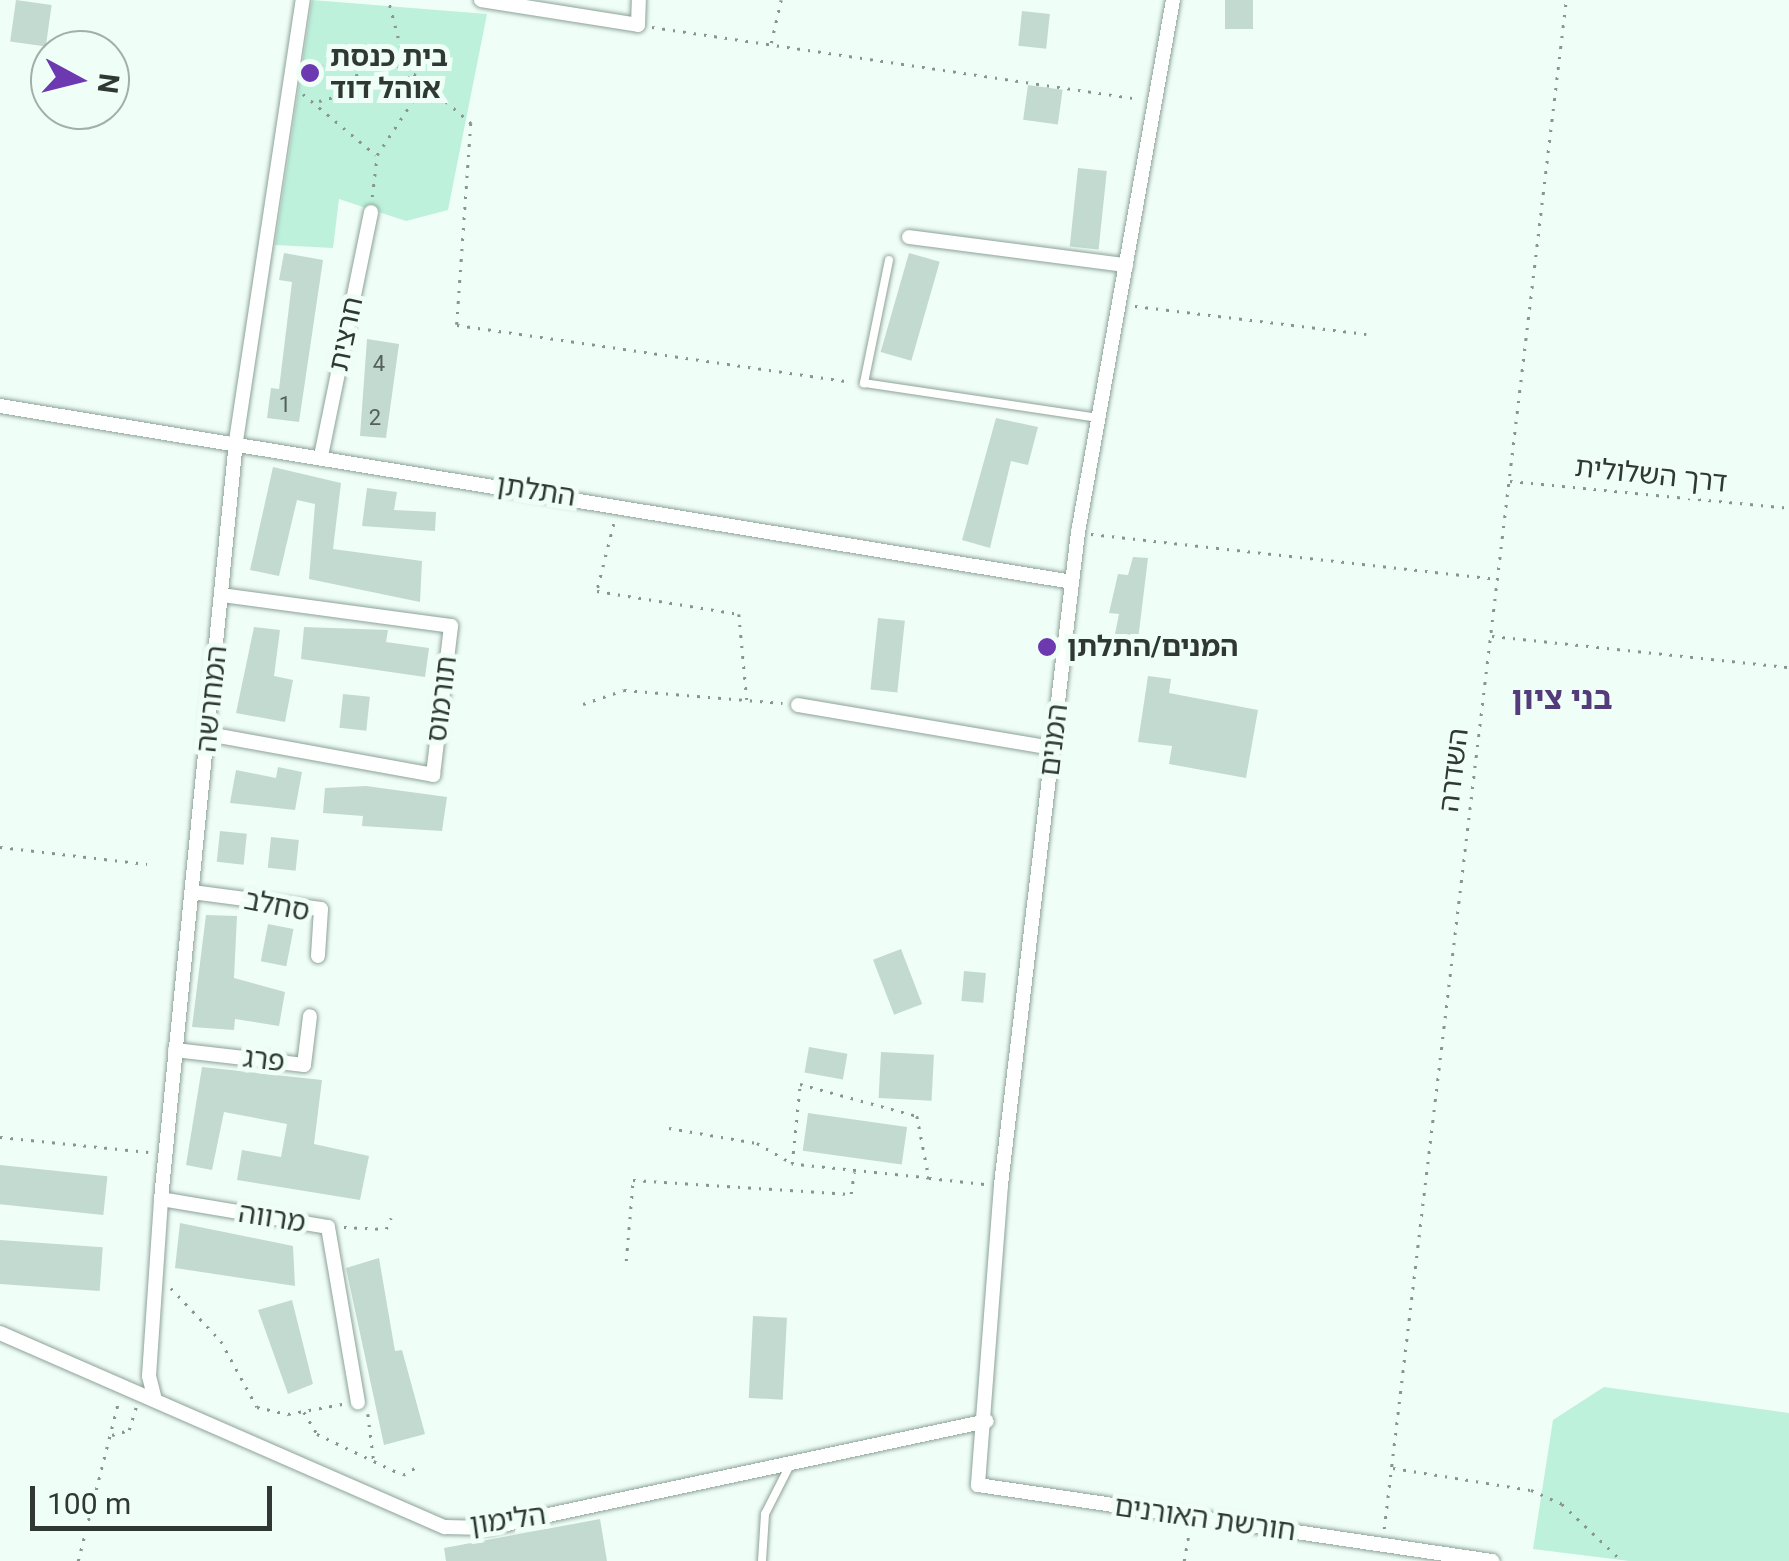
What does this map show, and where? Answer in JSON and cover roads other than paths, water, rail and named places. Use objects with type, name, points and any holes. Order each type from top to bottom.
[{"type":"street","name":"המחרשה","points":[[156,1400],[155,1284],[161,1199],[236,441],[303,0]]},
{"type":"street","points":[[481,0],[638,25],[639,0]]},
{"type":"street","name":"המנים","points":[[978,1485],[1002,1185],[1078,532],[1174,0]]},
{"type":"street","name":"חרצית","points":[[321,456],[371,212]]},
{"type":"street","points":[[909,237],[1126,265]]},
{"type":"street","name":"התלתן","points":[[0,406],[236,441],[1072,582]]},
{"type":"street","name":"תורמוס","points":[[208,734],[433,775],[451,626],[222,596]]},
{"type":"street","points":[[798,705],[1053,748]]},
{"type":"street","name":"סחלב","points":[[192,892],[321,909],[318,956]]},
{"type":"street","name":"פרג","points":[[176,1050],[304,1065],[310,1016]]},
{"type":"street","name":"מרווה","points":[[161,1199],[328,1227],[358,1402]]},
{"type":"street","name":"הלימון","points":[[0,1333],[445,1527],[488,1528],[986,1422]]},
{"type":"street","name":"חורשת האורנים","points":[[978,1485],[1492,1561]]},
{"type":"lane","points":[[889,260],[864,384],[1098,418]]},
{"type":"lane","points":[[762,1561],[765,1514],[790,1463]]},
{"type":"place","name":"בית כנסת אוהל דוד","points":[[310,73]]},
{"type":"place","name":"המנים/התלתן","points":[[1047,647]]},
{"type":"district","name":"בני ציון","points":[[1562,698]]}]
